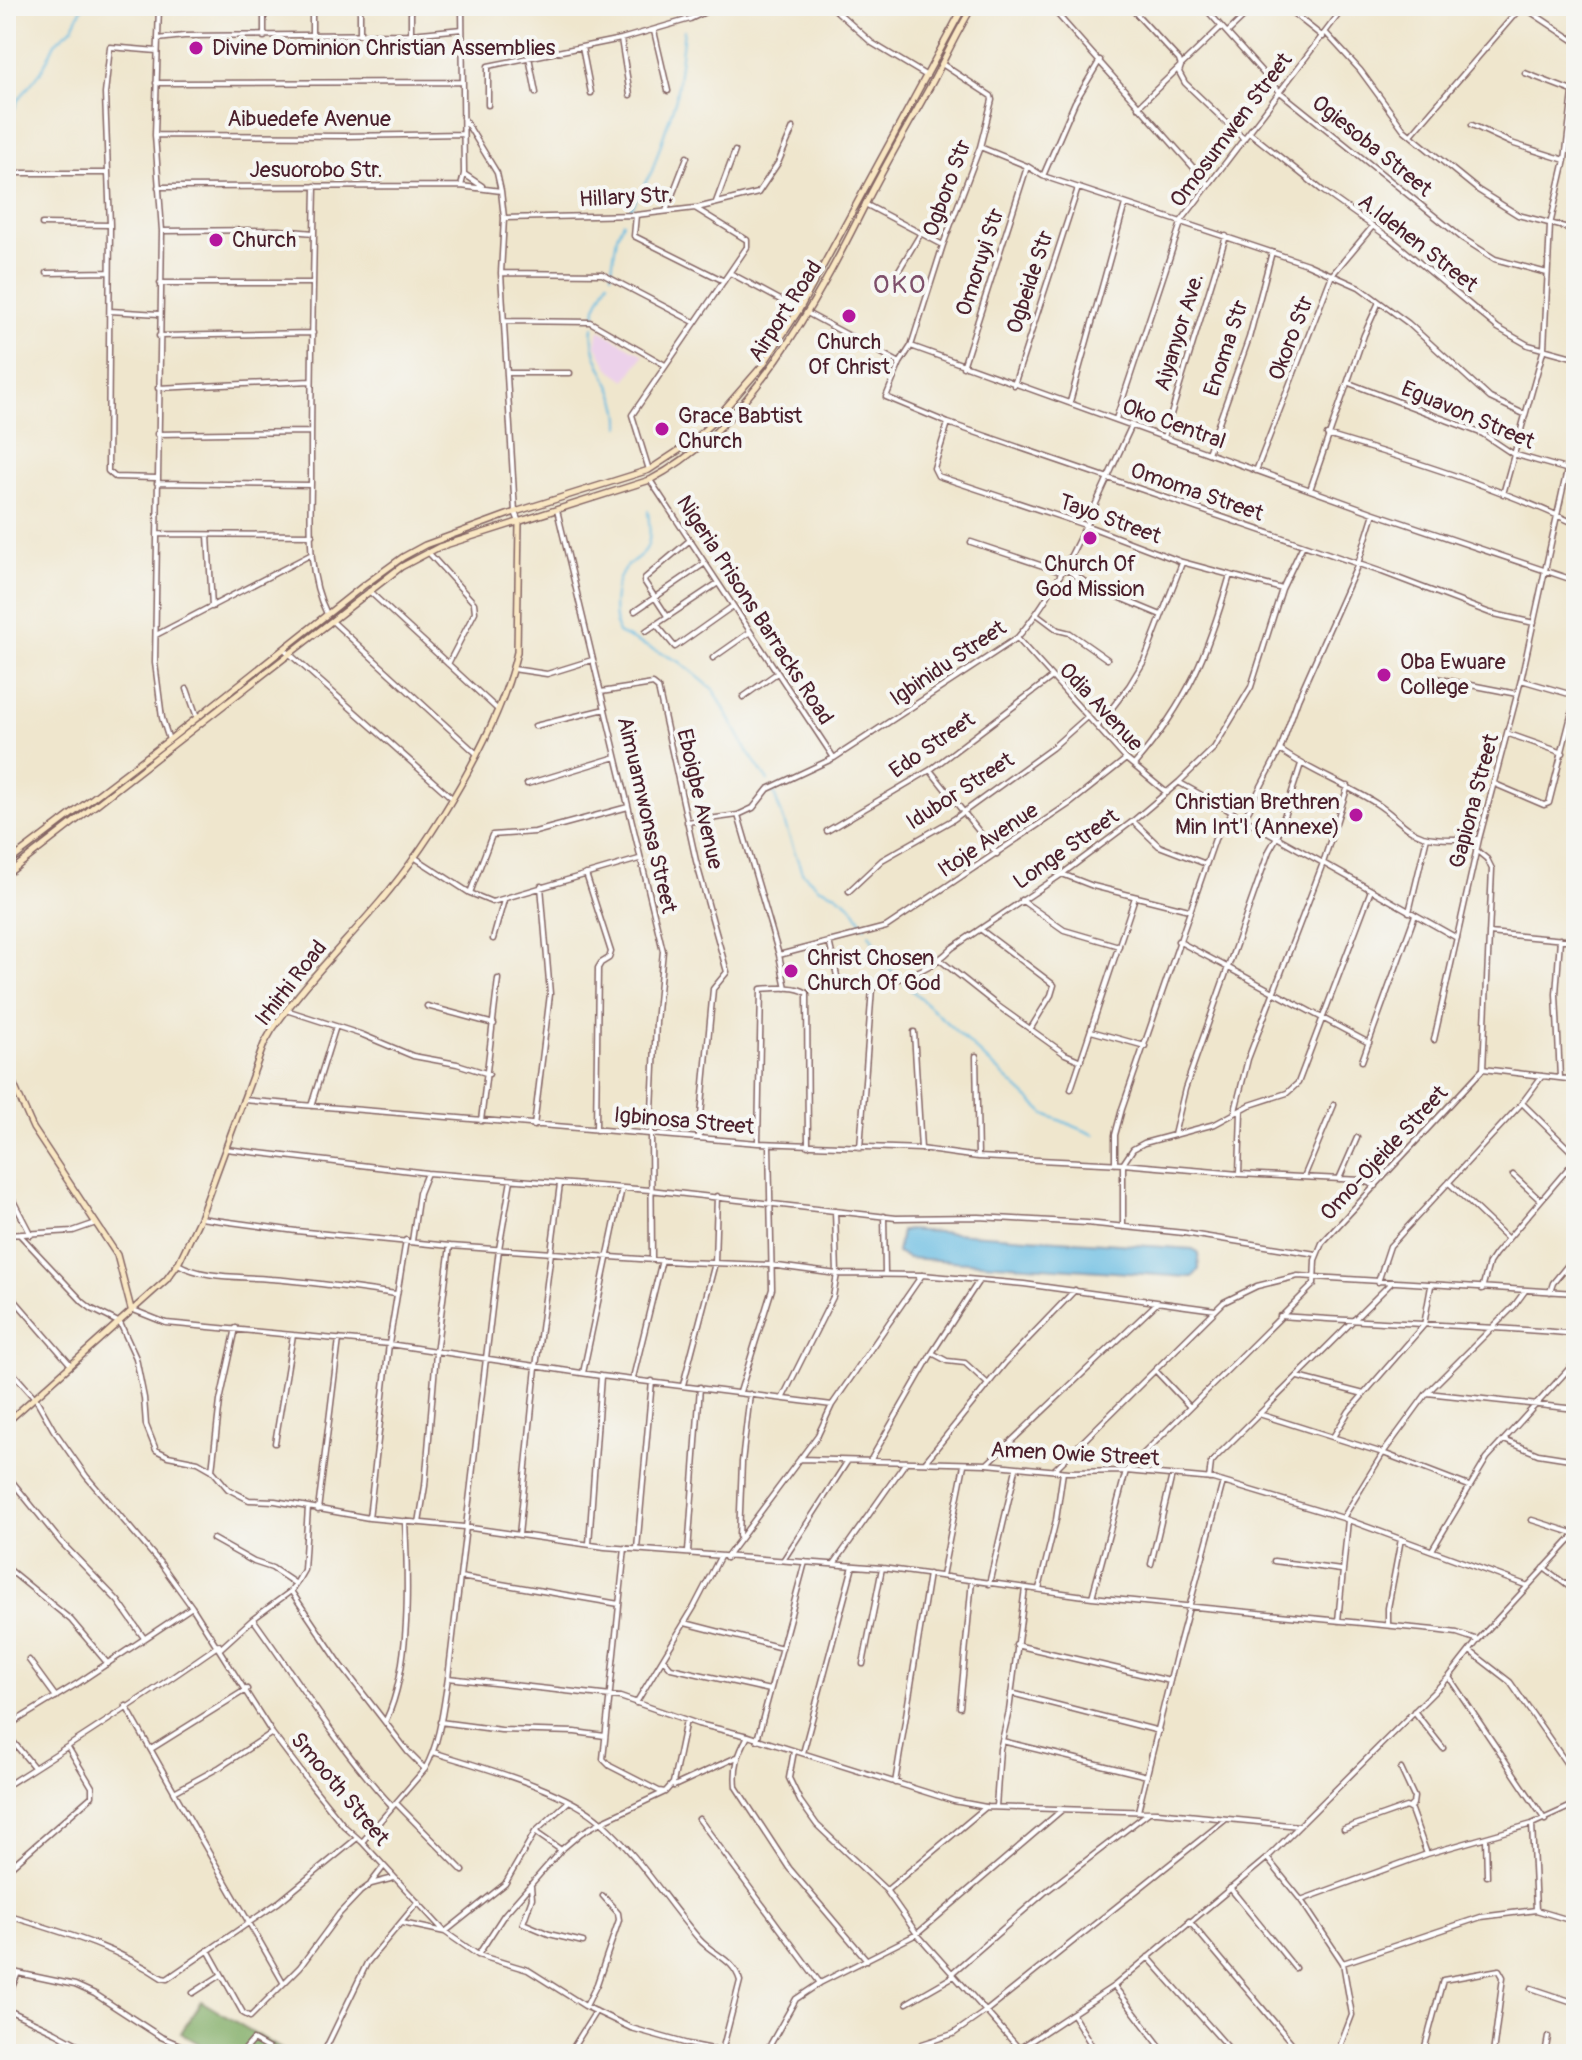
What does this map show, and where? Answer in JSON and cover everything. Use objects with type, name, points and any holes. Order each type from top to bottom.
[{"type":"main road","name":"Airport Road","points":[[287,651],[327,614],[403,557],[425,545],[515,512],[649,470],[681,450],[713,422],[762,366],[799,310],[964,6]]},
{"type":"main road","name":"Airport Road","points":[[287,651],[332,621],[401,567],[428,552],[650,480],[672,469],[719,428],[768,371],[807,313],[973,6]]},
{"type":"main road","name":"Irhirhi Road","points":[[6,1423],[120,1323],[131,1309],[166,1280],[178,1264],[200,1218],[264,1044],[286,1010],[380,902],[452,798],[477,754],[513,669],[518,636],[519,522]]},
{"type":"main road","points":[[6,864],[287,651]]},
{"type":"main road","points":[[6,875],[287,651]]},
{"type":"main road","points":[[6,1067],[33,1128],[117,1255],[131,1309]]},
{"type":"street","points":[[159,6],[155,135],[162,231],[156,635],[162,718],[169,740]]},
{"type":"street","points":[[264,6],[264,37]]},
{"type":"street","points":[[312,6],[312,36]]},
{"type":"street","points":[[360,6],[360,34]]},
{"type":"street","points":[[411,6],[411,34]]},
{"type":"street","points":[[461,186],[464,174],[462,6]]},
{"type":"street","points":[[488,105],[488,66],[621,39],[690,19],[718,6]]},
{"type":"street","points":[[831,6],[872,43],[927,76]]},
{"type":"street","points":[[1050,6],[1208,184]]},
{"type":"street","points":[[1129,6],[1179,60],[1179,72],[1185,83],[1244,139]]},
{"type":"street","name":"Ogiesoba Street","points":[[1203,6],[1280,92],[1462,238],[1495,259],[1547,273]]},
{"type":"street","points":[[1228,32],[1255,6]]},
{"type":"street","points":[[1284,6],[1324,35],[1360,70],[1411,135],[1478,190],[1518,215],[1576,230]]},
{"type":"street","name":"Omosumwen Street","points":[[1116,419],[1182,220],[1345,6]]},
{"type":"street","points":[[1411,135],[1522,6],[1576,42]]},
{"type":"street","points":[[1138,107],[1221,27]]},
{"type":"street","points":[[158,39],[184,36],[411,34],[462,29]]},
{"type":"street","points":[[654,29],[668,91]]},
{"type":"street","points":[[621,39],[630,95]]},
{"type":"street","points":[[582,47],[591,93]]},
{"type":"street","points":[[157,51],[108,49],[105,94],[110,225],[108,471],[115,477],[157,481],[312,485]]},
{"type":"street","points":[[529,57],[536,93]]},
{"type":"street","points":[[1043,176],[1075,102],[1100,60]]},
{"type":"street","name":"Ogboro Str","points":[[911,346],[943,245],[980,147],[992,100],[991,96],[942,64]]},
{"type":"street","points":[[1503,494],[1544,348],[1550,225],[1565,160],[1576,68]]},
{"type":"street","points":[[1525,73],[1573,91]]},
{"type":"street","points":[[156,83],[462,82]]},
{"type":"street","points":[[463,117],[497,173],[501,191],[504,218],[501,273],[515,512],[519,522]]},
{"type":"street","points":[[1472,125],[1511,143],[1565,160]]},
{"type":"street","points":[[695,208],[758,193],[778,163],[793,128]]},
{"type":"street","name":"A.Idehen Street","points":[[1250,133],[1373,226],[1498,328],[1519,341],[1576,358]]},
{"type":"street","name":"Aibuedefe Avenue","points":[[155,135],[462,134]]},
{"type":"street","points":[[980,147],[1043,176],[1182,220],[1359,287],[1408,323],[1490,398],[1524,414]]},
{"type":"street","points":[[716,202],[735,151]]},
{"type":"street","points":[[666,212],[687,157]]},
{"type":"street","name":"Omoruyi Str","points":[[963,367],[1027,166]]},
{"type":"street","points":[[9,173],[107,173]]},
{"type":"street","points":[[464,174],[485,188]]},
{"type":"street","points":[[315,186],[311,381],[312,554],[316,589],[327,614]]},
{"type":"street","name":"Jesuorobo Str.","points":[[158,187],[461,186],[501,191]]},
{"type":"street","name":"Ogbeide Str","points":[[1014,385],[1078,188]]},
{"type":"street","points":[[865,204],[943,245]]},
{"type":"street","points":[[1070,403],[1125,204]]},
{"type":"street","name":"Hillary Str.","points":[[504,218],[636,215],[695,208],[747,240],[747,247],[730,273]]},
{"type":"street","points":[[636,215],[634,236],[724,281]]},
{"type":"street","points":[[42,224],[110,225]]},
{"type":"street","name":"Okoro Str","points":[[1256,471],[1332,275],[1373,226]]},
{"type":"street","points":[[162,231],[279,230],[314,233]]},
{"type":"street","points":[[890,285],[921,233]]},
{"type":"street","name":"Aiyanyor Ave.","points":[[1164,437],[1226,236]]},
{"type":"street","name":"Enoma Str","points":[[1208,453],[1249,338],[1272,252]]},
{"type":"street","points":[[47,273],[109,272]]},
{"type":"street","points":[[501,273],[602,274],[694,322]]},
{"type":"street","points":[[649,470],[632,415],[730,273],[900,363],[911,346]]},
{"type":"street","points":[[160,283],[313,283]]},
{"type":"street","points":[[1310,487],[1364,335],[1379,302]]},
{"type":"street","points":[[110,311],[159,314]]},
{"type":"street","points":[[504,321],[590,322],[665,365]]},
{"type":"street","points":[[159,336],[313,333]]},
{"type":"street","name":"Oko Central","points":[[911,346],[1256,471],[1310,487],[1374,513],[1576,581]]},
{"type":"street","name":"Omoma Street","points":[[900,363],[886,397],[948,423],[1358,564],[1490,613],[1534,623]]},
{"type":"street","points":[[507,373],[570,373]]},
{"type":"street","points":[[158,388],[311,381]]},
{"type":"street","name":"Eguavon Street","points":[[1349,383],[1483,434],[1513,454],[1576,472]]},
{"type":"street","name":"Tayo Street","points":[[948,423],[934,468],[938,476],[1085,525],[1182,562],[1282,589]]},
{"type":"street","name":"Igbinidu Street","points":[[738,815],[753,808],[768,789],[834,758],[1017,638],[1038,615],[1132,425]]},
{"type":"street","name":"Gapiona Street","points":[[1434,1040],[1476,850],[1509,733],[1576,429]]},
{"type":"street","points":[[157,434],[311,432]]},
{"type":"street","points":[[1327,435],[1380,450],[1576,524]]},
{"type":"street","name":"Nigeria Prisons Barracks Road","points":[[650,480],[834,758]]},
{"type":"street","name":"Aimuamwonsa Street","points":[[557,510],[663,951],[651,1133],[652,1260]]},
{"type":"street","points":[[1244,819],[1280,750],[1298,699],[1358,564],[1374,513]]},
{"type":"street","points":[[157,534],[312,535]]},
{"type":"street","points":[[208,535],[212,607]]},
{"type":"street","points":[[667,616],[645,578],[690,540]]},
{"type":"street","points":[[971,542],[1062,569],[1091,586],[1161,615]]},
{"type":"street","name":"Longe Street","points":[[860,1148],[867,1080],[870,991],[922,971],[1062,874],[1167,793],[1214,748],[1251,687],[1282,589],[1303,545]]},
{"type":"street","points":[[428,552],[474,603],[475,612],[448,664]]},
{"type":"street","points":[[156,635],[312,554]]},
{"type":"street","points":[[1098,726],[1144,661],[1182,562]]},
{"type":"street","points":[[635,611],[705,563]]},
{"type":"street","points":[[1134,765],[1172,719],[1195,678],[1217,621],[1230,575]]},
{"type":"street","points":[[646,631],[718,583]]},
{"type":"street","points":[[369,591],[497,709]]},
{"type":"street","points":[[656,624],[675,647],[733,606]]},
{"type":"street","points":[[1038,615],[1107,659]]},
{"type":"street","points":[[332,621],[477,754]]},
{"type":"street","points":[[713,658],[750,632]]},
{"type":"street","name":"Odia Avenue","points":[[1017,638],[1126,759],[1167,793]]},
{"type":"street","points":[[287,651],[452,798]]},
{"type":"street","points":[[513,669],[547,674],[593,659]]},
{"type":"street","points":[[743,697],[777,673]]},
{"type":"street","name":"Edo Street","points":[[827,831],[930,770],[1051,678]]},
{"type":"street","points":[[1435,678],[1517,694]]},
{"type":"street","points":[[1495,784],[1547,805],[1563,753],[1576,696],[1521,680]]},
{"type":"street","name":"Eboigbe Avenue","points":[[601,692],[656,685],[687,822],[727,975],[714,984],[713,989],[699,1137]]},
{"type":"street","points":[[187,689],[197,717]]},
{"type":"street","points":[[535,726],[605,709]]},
{"type":"street","name":"Idubor Street","points":[[849,891],[882,860],[964,812],[1052,748],[1088,716]]},
{"type":"street","points":[[1509,733],[1563,753]]},
{"type":"street","points":[[1280,750],[1301,764],[1348,786],[1415,832],[1427,837],[1479,839]]},
{"type":"street","points":[[527,784],[617,757]]},
{"type":"street","name":"Itoje Avenue","points":[[779,955],[886,927],[1072,802],[1126,759]]},
{"type":"street","points":[[1174,1135],[1185,1089],[1301,764]]},
{"type":"street","points":[[930,770],[997,854]]},
{"type":"street","points":[[1179,782],[1457,938]]},
{"type":"street","points":[[1239,1174],[1238,1111],[1248,1059],[1323,863],[1348,786]]},
{"type":"street","points":[[470,893],[492,835],[535,832],[628,807]]},
{"type":"street","points":[[1115,1164],[1117,1124],[1215,839],[1232,812]]},
{"type":"street","points":[[687,822],[738,815],[786,988]]},
{"type":"street","points":[[1133,821],[1159,846],[1206,864]]},
{"type":"street","points":[[1409,912],[1427,837]]},
{"type":"street","points":[[1476,850],[1487,859],[1492,869],[1483,1069],[1576,1080]]},
{"type":"street","points":[[414,857],[470,893],[492,902],[639,859]]},
{"type":"street","points":[[586,874],[611,952],[598,968],[596,1130]]},
{"type":"street","points":[[1062,874],[1189,910]]},
{"type":"street","points":[[534,1126],[550,994],[541,886]]},
{"type":"street","points":[[1123,1227],[1123,1164],[1129,1152],[1138,1145],[1215,1124],[1295,1087],[1371,890]]},
{"type":"street","points":[[1071,1089],[1135,897]]},
{"type":"street","points":[[493,939],[504,900]]},
{"type":"street","points":[[1021,900],[1064,930],[1120,946]]},
{"type":"street","points":[[1362,1061],[1415,915]]},
{"type":"street","points":[[1489,933],[1574,941],[1576,919]]},
{"type":"street","points":[[980,929],[1054,985],[1030,1028]]},
{"type":"street","points":[[1560,939],[1556,994],[1560,1078]]},
{"type":"street","points":[[829,941],[840,989]]},
{"type":"street","points":[[1178,941],[1369,1043]]},
{"type":"street","points":[[940,960],[1065,1054],[1081,1061]]},
{"type":"street","points":[[481,1121],[498,979]]},
{"type":"street","points":[[758,1143],[761,989],[786,988],[802,989],[807,993],[808,1146]]},
{"type":"street","points":[[427,1006],[495,1024]]},
{"type":"street","points":[[286,1010],[413,1056],[489,1074]]},
{"type":"street","points":[[311,1106],[336,1026]]},
{"type":"street","points":[[1091,1031],[1145,1046]]},
{"type":"street","points":[[914,1032],[921,1149]]},
{"type":"street","points":[[976,1056],[978,1157]]},
{"type":"street","name":"Omo-Ojeide Street","points":[[1316,1254],[1335,1227],[1483,1069]]},
{"type":"street","points":[[1378,1282],[1390,1246],[1522,1103],[1542,1076]]},
{"type":"street","name":"Igbinosa Street","points":[[243,1100],[769,1144],[921,1149],[978,1157],[1361,1180],[1376,1186]]},
{"type":"street","points":[[1482,1289],[1489,1263],[1576,1158],[1522,1103]]},
{"type":"street","points":[[1304,1177],[1334,1105]]},
{"type":"street","points":[[1339,1179],[1357,1138]]},
{"type":"street","points":[[740,1392],[772,1289],[769,1144]]},
{"type":"street","points":[[226,1149],[427,1173],[717,1196],[884,1216],[979,1217],[1123,1227],[1184,1233],[1316,1254],[1314,1284],[1126,1471],[1092,1597]]},
{"type":"street","points":[[369,1518],[397,1294],[419,1193],[427,1173]]},
{"type":"street","points":[[1513,1175],[1540,1200]]},
{"type":"street","points":[[6,1915],[100,1944],[133,1959],[165,1979],[279,1902],[359,1840],[395,1805],[425,1769],[433,1752],[448,1678],[499,1249],[511,1180]]},
{"type":"street","points":[[519,1535],[536,1367],[560,1183]]},
{"type":"street","points":[[1449,1183],[1508,1239]]},
{"type":"street","points":[[6,1187],[31,1235]]},
{"type":"street","points":[[583,1373],[622,1188]]},
{"type":"street","points":[[683,1385],[715,1263],[717,1196]]},
{"type":"street","points":[[783,1397],[833,1297],[837,1274],[835,1211]]},
{"type":"street","points":[[884,1216],[885,1275]]},
{"type":"street","points":[[200,1218],[450,1246],[608,1258],[770,1265],[837,1274],[922,1275],[979,1280],[1215,1310]]},
{"type":"street","points":[[6,1235],[73,1231],[96,1223]]},
{"type":"street","points":[[20,1235],[83,1302],[120,1323],[136,1358],[146,1425],[156,1450],[168,1456],[198,1462],[212,1470],[228,1489],[249,1500],[275,1501],[369,1518],[589,1544],[882,1568],[1092,1597],[1457,1633],[1478,1640]]},
{"type":"street","points":[[419,1523],[450,1246]]},
{"type":"street","points":[[1550,1292],[1553,1283],[1576,1255]]},
{"type":"street","points":[[633,1378],[662,1260]]},
{"type":"street","points":[[178,1264],[201,1272],[235,1277],[397,1294]]},
{"type":"street","points":[[636,1703],[723,1557],[800,1459],[825,1423],[832,1405],[922,1275]]},
{"type":"street","points":[[1053,1471],[1215,1310],[1230,1298],[1257,1286],[1289,1277],[1316,1277],[1576,1293]]},
{"type":"street","points":[[870,1461],[932,1353],[979,1280]]},
{"type":"street","points":[[1209,1479],[1211,1463],[1392,1282]]},
{"type":"street","points":[[1333,1437],[1349,1411],[1424,1325],[1431,1286]]},
{"type":"street","points":[[6,1290],[70,1364]]},
{"type":"street","points":[[925,1462],[988,1383],[1075,1290]]},
{"type":"street","points":[[1338,1621],[1346,1519],[1383,1453],[1427,1393],[1525,1291]]},
{"type":"street","points":[[987,1464],[1156,1304]]},
{"type":"street","points":[[131,1309],[166,1323],[389,1344],[601,1376],[832,1405]]},
{"type":"street","points":[[1280,1316],[1494,1326],[1576,1334]]},
{"type":"street","points":[[212,1470],[220,1401],[236,1328]]},
{"type":"street","points":[[275,1443],[293,1334]]},
{"type":"street","points":[[318,1510],[339,1339]]},
{"type":"street","points":[[932,1353],[947,1361],[965,1363],[988,1383]]},
{"type":"street","points":[[1432,1550],[1487,1458],[1576,1361]]},
{"type":"street","name":"Smooth Street","points":[[6,1365],[36,1399],[86,1476],[161,1564],[220,1646],[272,1733],[359,1840],[445,1932],[478,1955],[528,1970],[585,2006],[631,2028],[737,2054]]},
{"type":"street","points":[[1155,1370],[1189,1407]]},
{"type":"street","points":[[589,1544],[601,1376]]},
{"type":"street","points":[[1298,1377],[1364,1394]]},
{"type":"street","points":[[637,1549],[652,1381]]},
{"type":"street","points":[[688,1553],[700,1387]]},
{"type":"street","points":[[739,1539],[742,1462],[750,1393]]},
{"type":"street","points":[[1427,1393],[1576,1409]]},
{"type":"street","points":[[1259,1414],[1383,1453],[1469,1486]]},
{"type":"street","points":[[1504,1440],[1538,1454],[1576,1460]]},
{"type":"street","name":"Amen Owie Street","points":[[800,1459],[987,1464],[1016,1469],[1126,1471],[1209,1479],[1346,1519],[1528,1586]]},
{"type":"street","points":[[784,1559],[847,1462]]},
{"type":"street","points":[[834,1564],[906,1462]]},
{"type":"street","points":[[942,1576],[964,1464]]},
{"type":"street","points":[[989,1584],[1016,1469]]},
{"type":"street","points":[[1039,1589],[1056,1520],[1063,1472]]},
{"type":"street","points":[[6,1474],[61,1542],[118,1601],[144,1638]]},
{"type":"street","points":[[1151,1564],[1172,1475]]},
{"type":"street","points":[[6,1486],[12,1481]]},
{"type":"street","points":[[1138,1811],[1223,1482]]},
{"type":"street","points":[[6,1786],[33,1766],[69,1749],[126,1706],[220,1646],[291,1591],[304,1570],[308,1507]]},
{"type":"street","points":[[1011,2054],[1114,1986],[1267,1858],[1449,1677],[1478,1640],[1576,1534],[1532,1520]]},
{"type":"street","points":[[385,1721],[394,1703],[402,1663],[407,1563],[405,1521]]},
{"type":"street","points":[[213,1539],[245,1558],[272,1568],[296,1584]]},
{"type":"street","points":[[1388,1625],[1388,1608],[1401,1539]]},
{"type":"street","points":[[625,1548],[603,1759],[610,1766],[665,1792]]},
{"type":"street","points":[[1274,1561],[1341,1570]]},
{"type":"street","points":[[757,1740],[805,1562]]},
{"type":"street","points":[[803,1753],[853,1566]]},
{"type":"street","points":[[6,1567],[71,1620],[108,1664]]},
{"type":"street","points":[[863,1664],[882,1568]]},
{"type":"street","points":[[1544,1568],[1576,1592]]},
{"type":"street","points":[[895,1783],[929,1574]]},
{"type":"street","points":[[459,1577],[619,1604]]},
{"type":"street","points":[[960,1707],[972,1580]]},
{"type":"street","points":[[996,1807],[1002,1741],[1025,1588]]},
{"type":"street","points":[[291,1591],[341,1665],[408,1752],[425,1769]]},
{"type":"street","points":[[33,1766],[6,1730],[192,1607]]},
{"type":"street","points":[[253,1619],[311,1704],[395,1805],[463,1871]]},
{"type":"street","points":[[685,1623],[782,1648]]},
{"type":"street","points":[[1016,1645],[1170,1681]]},
{"type":"street","points":[[1470,1651],[1510,1682],[1576,1777]]},
{"type":"street","points":[[663,1659],[671,1668],[770,1690]]},
{"type":"street","points":[[29,1660],[56,1697]]},
{"type":"street","points":[[1449,1677],[1545,1820]]},
{"type":"street","points":[[448,1678],[610,1696],[954,1801],[986,1807],[1138,1811],[1299,1826]]},
{"type":"street","points":[[151,1749],[247,1689]]},
{"type":"street","points":[[1011,1693],[1159,1731]]},
{"type":"street","points":[[126,1706],[283,1982]]},
{"type":"street","points":[[1414,1711],[1443,1748]]},
{"type":"street","points":[[672,1787],[686,1720]]},
{"type":"street","points":[[440,1722],[501,1730],[605,1736]]},
{"type":"street","points":[[174,1792],[272,1733]]},
{"type":"street","points":[[748,1736],[737,1757],[734,1771],[736,1787],[789,1868],[867,1960]]},
{"type":"street","points":[[1002,1741],[1147,1776]]},
{"type":"street","points":[[6,1871],[92,1796],[92,1787],[69,1749]]},
{"type":"street","points":[[794,1751],[789,1778],[817,1825],[886,1890],[917,1934],[1024,2054]]},
{"type":"street","points":[[433,1752],[510,1777],[583,1808],[601,1822],[702,1943],[737,1971],[740,1981],[722,2051]]},
{"type":"street","points":[[478,1955],[504,1915],[561,1850],[581,1833],[737,1757]]},
{"type":"street","points":[[1344,1829],[1413,1804],[1414,1797],[1401,1769]]},
{"type":"street","points":[[402,1923],[445,1932],[505,1884],[535,1832],[568,1802]]},
{"type":"street","points":[[1301,1900],[1427,1854],[1545,1820],[1576,1804]]},
{"type":"street","points":[[886,1890],[986,1807]]},
{"type":"street","points":[[1409,1808],[1427,1854]]},
{"type":"street","points":[[765,2054],[796,1999],[820,1983],[917,1934],[1063,1809]]},
{"type":"street","points":[[907,2003],[953,1974],[1044,1893],[1150,1812]]},
{"type":"street","points":[[699,1819],[820,1983]]},
{"type":"street","points":[[922,2044],[953,2034],[986,2011],[1227,1819]]},
{"type":"street","points":[[1532,1824],[1536,1910]]},
{"type":"street","points":[[535,1832],[561,1850]]},
{"type":"street","points":[[1486,1838],[1487,1876]]},
{"type":"street","points":[[1267,1858],[1301,1900],[1343,1963],[1352,2015],[1337,2054]]},
{"type":"street","points":[[208,1950],[248,2018],[300,1967],[339,1914],[371,1884],[384,1866]]},
{"type":"street","points":[[371,1884],[395,1877]]},
{"type":"street","points":[[531,1886],[532,1898],[523,1923],[549,1934],[583,1942]]},
{"type":"street","points":[[1230,1888],[1295,1968]]},
{"type":"street","points":[[585,2006],[597,1984],[619,1920],[618,1913],[603,1896]]},
{"type":"street","points":[[323,2054],[363,1969],[418,1902]]},
{"type":"street","points":[[1343,1963],[1481,1917],[1536,1910],[1576,1922]]},
{"type":"street","points":[[1189,1921],[1301,2054]]},
{"type":"street","points":[[1148,1957],[1234,2054]]},
{"type":"street","points":[[6,1969],[75,1985],[95,1994],[161,2037],[201,2054]]},
{"type":"street","points":[[1423,2054],[1443,1980],[1499,1970],[1503,1977],[1493,2054]]},
{"type":"street","points":[[6,2001],[18,1973]]},
{"type":"street","points":[[193,1993],[221,1975]]},
{"type":"street","points":[[1114,1986],[1166,2054]]},
{"type":"street","points":[[1531,1988],[1576,2003]]},
{"type":"street","points":[[6,2009],[96,2054]]},
{"type":"street","points":[[569,2054],[596,2011]]},
{"type":"street","points":[[1073,2015],[1097,2054]]},
{"type":"street","points":[[1545,2054],[1548,2037]]},
{"type":"street","points":[[241,2054],[253,2040],[278,2054]]},
{"type":"shaded area","points":[[599,330],[644,355],[626,380],[610,369],[596,345]]},
{"type":"green space","points":[[201,2001],[289,2054],[217,2054],[181,2033]]},
{"type":"water","points":[[901,1231],[1193,1249],[1198,1253],[1199,1269],[1193,1277],[1188,1277],[908,1258],[897,1253]]},
{"type":"waterway","points":[[6,128],[18,100],[42,70],[55,43],[73,27],[83,6]]},
{"type":"waterway","points":[[684,12],[686,6]]},
{"type":"waterway","points":[[629,211],[652,171],[676,98],[684,30]]},
{"type":"waterway","points":[[611,274],[617,236],[623,222]]},
{"type":"waterway","points":[[595,319],[596,307],[608,281]]},
{"type":"waterway","points":[[593,327],[595,353],[616,399],[620,426]]},
{"type":"waterway","points":[[648,511],[648,545],[627,566],[616,589],[614,608],[618,633],[680,662],[714,690],[746,749],[768,781]]},
{"type":"waterway","points":[[773,791],[802,872],[818,887],[836,894],[852,906],[865,927]]},
{"type":"waterway","points":[[869,934],[889,968],[898,977]]},
{"type":"waterway","points":[[904,983],[1045,1114],[1095,1135]]},
{"type":"place","name":"Divine Dominion Christian Assemblies","points":[[196,48]]},
{"type":"place","name":"Church","points":[[216,240]]},
{"type":"place","name":"Church Of Christ","points":[[849,316]]},
{"type":"place","name":"Grace Babtist Church","points":[[662,429]]},
{"type":"place","name":"Church Of God Mission","points":[[1090,538]]},
{"type":"place","name":"Oba Ewuare College","points":[[1384,675]]},
{"type":"place","name":"Christian Brethren Min Int'l (Annexe)","points":[[1356,815]]},
{"type":"place","name":"Christ Chosen Church Of God","points":[[791,971]]},
{"type":"district","name":"OKO","points":[[900,285]]}]
